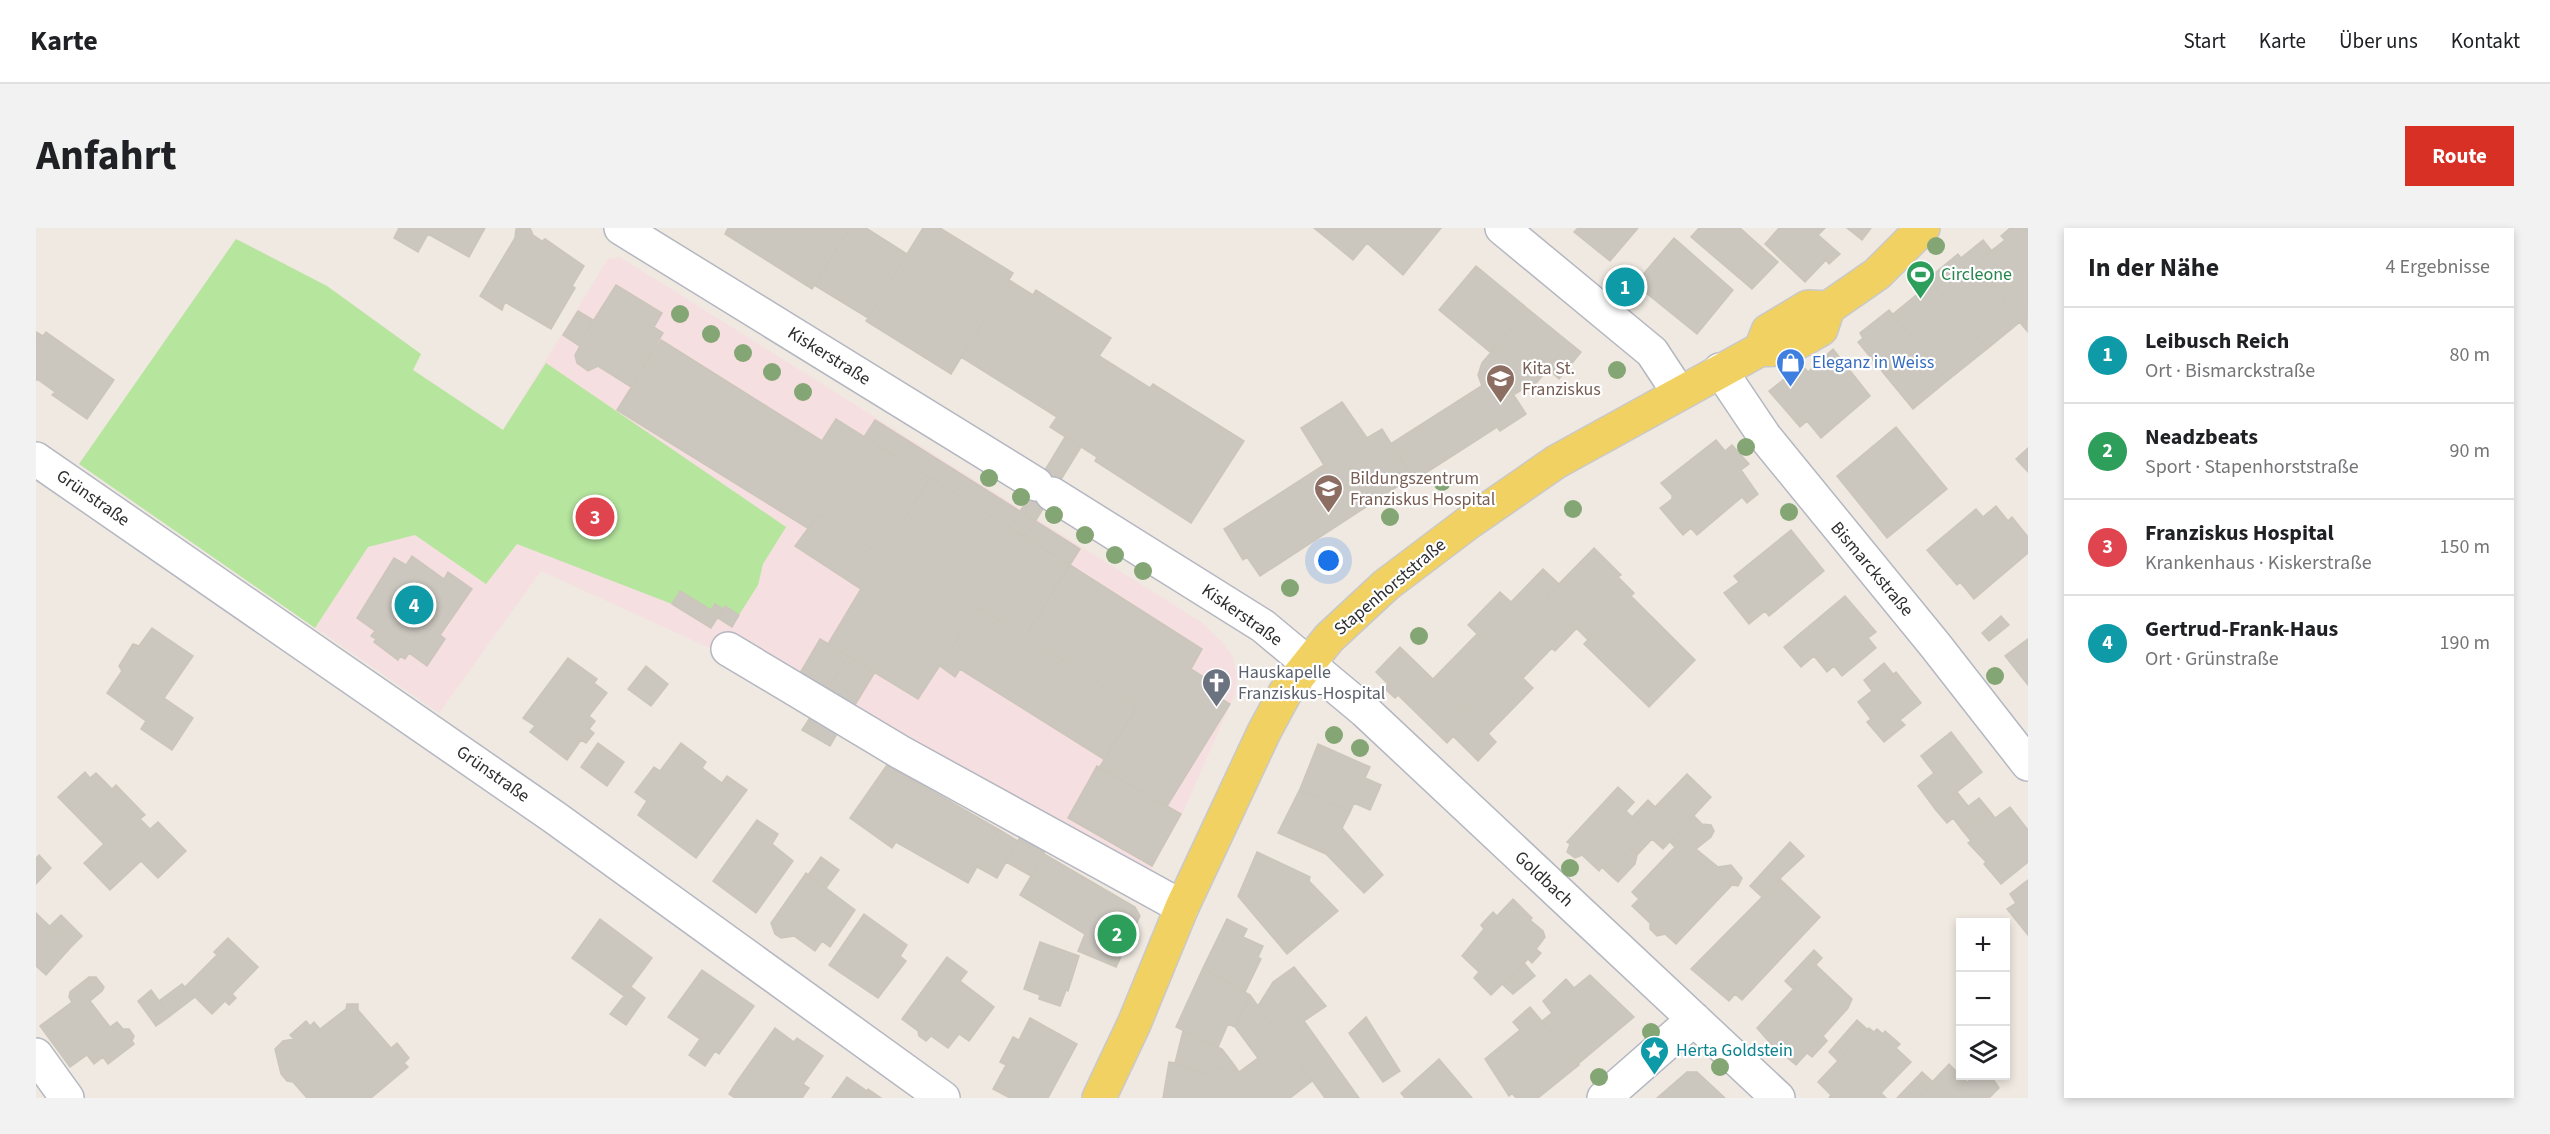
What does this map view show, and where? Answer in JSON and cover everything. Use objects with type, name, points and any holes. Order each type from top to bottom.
[{"type":"main road","name":"Stapenhorststraße","points":[[1099,1098],[1134,1024],[1182,907],[1272,717],[1285,693],[1307,663],[1345,622],[1386,585],[1468,523],[1556,462],[1761,349],[1779,351],[1821,328],[1828,308],[1877,274],[1923,228]]},
{"type":"main road","name":"Stapenhorststraße","points":[[1124,1098],[1134,1024]]},
{"type":"street","name":"Kiskerstraße","points":[[621,228],[687,266],[1246,614],[1307,663]]},
{"type":"street","points":[[1502,228],[1652,352],[1679,393]]},
{"type":"street","name":"Bismarckstraße","points":[[1720,370],[1765,437],[1935,645],[2028,764]]},
{"type":"street","name":"Grünstraße","points":[[36,459],[554,817],[943,1098]]},
{"type":"street","points":[[728,649],[900,752],[1182,907]]},
{"type":"street","name":"Goldbach","points":[[1307,663],[1365,711],[1779,1098]]},
{"type":"street","points":[[1604,1098],[1694,1019]]},
{"type":"street","points":[[36,1055],[67,1098]]},
{"type":"shaded area","points":[[236,239],[327,286],[421,354],[413,370],[503,430],[608,259],[620,257],[1201,622],[1221,641],[1233,657],[1237,678],[1235,694],[1183,812],[1136,897],[712,649],[541,571],[439,713],[79,464]]},
{"type":"green space","points":[[236,239],[327,286],[421,354],[413,370],[503,430],[546,363],[786,527],[763,564],[758,585],[739,615],[726,606],[723,609],[716,604],[711,610],[680,591],[672,604],[517,544],[486,584],[415,535],[368,547],[315,628],[79,464]]},
{"type":"building","points":[[399,228],[485,228],[469,257],[428,234],[418,252],[394,238]]},
{"type":"building","points":[[530,228],[533,235],[542,241],[545,239],[584,266],[572,286],[575,288],[551,329],[505,302],[502,310],[480,296],[515,238],[516,229]]},
{"type":"building","points":[[728,228],[850,228],[812,289],[725,234]]},
{"type":"building","points":[[850,228],[866,228],[907,254],[868,318],[814,285]]},
{"type":"building","points":[[923,228],[940,228],[1013,273],[951,374],[866,321]]},
{"type":"building","points":[[1314,228],[1332,228],[1325,237]]},
{"type":"building","points":[[1332,228],[1441,228],[1403,275],[1367,243],[1353,260],[1325,237]]},
{"type":"building","points":[[1578,228],[1638,228],[1610,261],[1574,232]]},
{"type":"building","points":[[1699,228],[1740,228],[1778,262],[1752,289],[1691,237]]},
{"type":"building","points":[[1779,228],[1825,228],[1818,235],[1840,254],[1829,264],[1826,260],[1805,282],[1765,244]]},
{"type":"building","points":[[1847,228],[1871,228],[1862,240]]},
{"type":"building","points":[[2010,228],[2028,228],[2027,331],[2003,302],[2005,297],[1977,262],[2005,240],[2001,236]]},
{"type":"building","points":[[1674,238],[1733,290],[1697,334],[1635,284]]},
{"type":"building","points":[[1983,240],[1991,250],[1977,262],[2005,297],[2003,302],[2020,322],[1987,349],[1929,278],[1958,254],[1961,258]]},
{"type":"building","points":[[1476,266],[1528,309],[1490,352],[1439,310]]},
{"type":"building","points":[[1009,280],[1033,295],[1036,290],[1111,338],[1099,356],[1150,388],[1153,384],[1244,441],[1191,523],[1095,461],[1097,457],[1050,427],[1057,417],[961,357]]},
{"type":"building","points":[[1932,282],[1987,349],[1947,381],[1893,314]]},
{"type":"building","points":[[616,285],[662,313],[654,327],[663,333],[631,387],[598,366],[588,371],[577,363],[575,355],[580,346],[578,345]]},
{"type":"building","points":[[1528,309],[1581,352],[1559,379],[1548,369],[1533,387],[1530,385],[1515,394],[1500,374],[1482,386],[1478,375],[1482,363]]},
{"type":"building","points":[[1889,310],[1947,381],[1913,409],[1858,342],[1863,338],[1860,333]]},
{"type":"building","points":[[578,311],[593,320],[578,345],[563,335]]},
{"type":"building","points":[[36,332],[43,336],[36,345]]},
{"type":"building","points":[[46,332],[114,380],[87,419],[52,395],[55,392],[37,379],[36,381],[36,345]]},
{"type":"building","points":[[661,340],[822,441],[836,419],[930,478],[882,555],[818,515],[809,529],[617,410]]},
{"type":"building","points":[[1833,349],[1870,396],[1821,438],[1807,421],[1800,427],[1769,391],[1802,365],[1808,372]]},
{"type":"building","points":[[1500,374],[1526,414],[1500,431],[1497,427],[1415,480],[1392,443]]},
{"type":"building","points":[[1342,402],[1367,438],[1382,429],[1412,477],[1260,576],[1247,557],[1243,560],[1224,529],[1324,465],[1301,428]]},
{"type":"building","points":[[875,420],[1080,549],[1070,565],[864,437]]},
{"type":"building","points":[[1896,427],[1947,489],[1887,538],[1837,476]]},
{"type":"building","points":[[1065,437],[1081,447],[1025,538],[1010,528]]},
{"type":"building","points":[[1716,440],[1725,451],[1732,445],[1749,464],[1741,470],[1758,494],[1747,503],[1742,497],[1697,535],[1691,528],[1683,535],[1660,508],[1672,499],[1672,495],[1661,483]]},
{"type":"building","points":[[2028,448],[2028,472],[2016,459]]},
{"type":"building","points":[[930,478],[1070,565],[1025,636],[978,607],[918,699],[828,644],[861,589],[795,546],[818,515],[882,555]]},
{"type":"building","points":[[1996,506],[2008,521],[2012,517],[2028,537],[2028,553],[1974,599],[1960,582],[1957,585],[1927,550],[1976,509],[1983,517]]},
{"type":"building","points":[[1791,530],[1824,571],[1769,616],[1765,611],[1749,624],[1724,593],[1739,582],[1734,576]]},
{"type":"building","points":[[1594,548],[1621,575],[1618,577],[1634,593],[1588,640],[1546,597]]},
{"type":"building","points":[[412,556],[444,579],[448,572],[472,589],[440,635],[445,639],[427,666],[409,653],[405,659],[400,656],[398,660],[374,642],[376,639],[371,636],[375,631],[357,618],[394,558],[406,565]]},
{"type":"building","points":[[1070,565],[1202,649],[1191,669],[1219,687],[1213,694],[1230,704],[1167,806],[1099,768],[1137,707],[1025,636]]},
{"type":"building","points":[[1543,569],[1559,584],[1546,597],[1577,628],[1555,651],[1552,648],[1523,678],[1468,625],[1500,592],[1511,602]]},
{"type":"building","points":[[680,591],[693,599],[685,612],[672,604]]},
{"type":"building","points":[[1631,596],[1695,660],[1649,707],[1584,644]]},
{"type":"building","points":[[1845,596],[1876,632],[1868,638],[1876,648],[1842,676],[1834,666],[1827,672],[1814,656],[1801,667],[1784,647]]},
{"type":"building","points":[[693,599],[711,610],[715,604],[723,609],[711,628],[685,612]]},
{"type":"building","points":[[725,606],[739,615],[732,627],[718,618]]},
{"type":"building","points":[[978,607],[1137,707],[1105,760],[960,669],[955,677],[940,666]]},
{"type":"building","points":[[2001,616],[2009,625],[1989,641],[1982,633]]},
{"type":"building","points":[[152,628],[193,656],[164,698],[193,718],[172,750],[141,729],[146,721],[107,693],[122,671],[119,666],[133,644],[139,646]]},
{"type":"building","points":[[1477,634],[1533,688],[1488,734],[1433,679]]},
{"type":"building","points":[[820,639],[848,656],[823,697],[796,680]]},
{"type":"building","points":[[2028,639],[2028,685],[2005,656]]},
{"type":"building","points":[[1400,647],[1472,717],[1447,743],[1398,695],[1395,698],[1384,688],[1388,684],[1376,672]]},
{"type":"building","points":[[848,656],[875,672],[850,713],[823,697]]},
{"type":"building","points":[[568,658],[597,679],[594,683],[607,693],[589,716],[595,721],[589,729],[594,733],[586,743],[581,740],[567,760],[530,732],[535,726],[523,718]]},
{"type":"building","points":[[1884,663],[1893,674],[1872,691],[1864,680]]},
{"type":"building","points":[[646,666],[668,684],[651,706],[628,689]]},
{"type":"building","points":[[1896,672],[1921,703],[1900,720],[1905,725],[1884,742],[1867,722],[1871,719],[1858,702]]},
{"type":"building","points":[[811,716],[838,732],[830,746],[802,730]]},
{"type":"building","points":[[1472,717],[1496,742],[1478,761],[1453,736]]},
{"type":"building","points":[[1951,732],[1982,772],[1935,809],[1918,786],[1934,773],[1921,756]]},
{"type":"building","points":[[598,743],[624,762],[607,786],[581,767]]},
{"type":"building","points":[[681,743],[706,762],[702,768],[722,783],[727,776],[747,790],[696,858],[638,815],[647,801],[635,792],[654,767],[660,771]]},
{"type":"building","points":[[1318,744],[1370,767],[1365,778],[1381,785],[1370,810],[1354,803],[1350,812],[1300,789]]},
{"type":"building","points":[[887,765],[998,829],[968,883],[896,842],[892,848],[850,818]]},
{"type":"building","points":[[1097,766],[1181,814],[1152,866],[1068,818]]},
{"type":"building","points":[[85,772],[90,778],[96,773],[112,789],[116,785],[145,815],[140,819],[150,829],[158,822],[186,851],[158,878],[141,861],[110,890],[84,863],[104,844],[58,797]]},
{"type":"building","points":[[1687,774],[1711,797],[1663,849],[1652,839],[1637,855],[1625,843],[1641,825],[1632,817],[1648,800],[1655,807]]},
{"type":"building","points":[[1618,787],[1634,802],[1626,811],[1641,825],[1625,843],[1631,849],[1609,874],[1602,867],[1599,871],[1582,855],[1575,858],[1567,852],[1570,844],[1567,842]]},
{"type":"building","points":[[1300,789],[1350,812],[1342,828],[1383,875],[1364,893],[1326,854],[1278,833]]},
{"type":"building","points":[[1957,792],[1968,806],[1947,823],[1935,809]]},
{"type":"building","points":[[1979,798],[1988,809],[1962,830],[1953,818]]},
{"type":"building","points":[[2010,807],[2028,830],[2028,862],[2001,884],[1984,864],[1986,862],[1968,843],[1971,841],[1962,830],[1989,810],[1995,818]]},
{"type":"building","points":[[1694,816],[1702,824],[1711,825],[1714,831],[1711,837],[1696,849],[1718,867],[1731,865],[1742,878],[1738,886],[1732,885],[1676,944],[1665,934],[1657,936],[1650,929],[1650,923],[1632,906],[1639,899],[1632,892],[1675,847],[1670,842]]},
{"type":"building","points":[[757,820],[778,834],[772,844],[793,861],[756,913],[713,881]]},
{"type":"building","points":[[998,829],[1018,841],[997,878],[977,867]]},
{"type":"building","points":[[1020,837],[1045,851],[1031,876],[1006,862]]},
{"type":"building","points":[[1790,842],[1804,856],[1761,896],[1750,886]]},
{"type":"building","points":[[1631,849],[1637,855],[1635,864],[1618,882],[1609,874]]},
{"type":"building","points":[[1257,852],[1310,877],[1309,881],[1338,911],[1287,954],[1238,896]]},
{"type":"building","points":[[1044,854],[1135,907],[1140,916],[1116,967],[1078,951],[1085,934],[1020,895]]},
{"type":"building","points":[[39,855],[51,868],[36,884],[36,858]]},
{"type":"building","points":[[821,857],[839,870],[826,888],[808,875]]},
{"type":"building","points":[[806,873],[855,910],[830,947],[822,941],[815,951],[794,936],[781,938],[775,934],[771,923]]},
{"type":"building","points":[[1780,879],[1820,917],[1742,1000],[1735,994],[1729,1001],[1691,969]]},
{"type":"building","points":[[2028,880],[2028,935],[2007,909],[2016,903],[2010,894]]},
{"type":"building","points":[[1513,899],[1532,918],[1530,920],[1543,931],[1545,937],[1536,949],[1541,953],[1532,963],[1528,959],[1491,995],[1474,978],[1479,972],[1462,956],[1484,929],[1481,925],[1493,912],[1497,916]]},
{"type":"building","points":[[36,913],[71,947],[46,975],[36,966]]},
{"type":"building","points":[[864,914],[907,945],[900,956],[906,961],[878,998],[829,965]]},
{"type":"building","points":[[61,915],[82,936],[71,947],[49,927]]},
{"type":"building","points":[[600,919],[652,958],[624,996],[572,958]]},
{"type":"building","points":[[1227,919],[1247,929],[1243,937],[1263,946],[1258,957],[1261,959],[1245,992],[1203,968]]},
{"type":"building","points":[[228,938],[258,967],[232,994],[236,998],[229,1005],[225,1001],[212,1014],[195,997],[170,1016],[159,1001],[182,984],[185,987],[217,955],[214,952]]},
{"type":"building","points":[[1040,942],[1079,956],[1068,991],[1066,990],[1060,1006],[1039,999],[1040,995],[1024,989]]},
{"type":"building","points":[[1814,950],[1822,958],[1793,989],[1785,981]]},
{"type":"building","points":[[947,957],[967,972],[960,981],[994,1007],[969,1041],[959,1034],[948,1048],[931,1036],[926,1041],[919,1036],[918,1031],[902,1019]]},
{"type":"building","points":[[1524,963],[1535,976],[1513,994],[1503,985]]},
{"type":"building","points":[[1816,965],[1852,999],[1848,1008],[1823,1036],[1827,1041],[1812,1057],[1807,1053],[1796,1065],[1770,1043],[1757,1028]]},
{"type":"building","points":[[1294,967],[1326,1006],[1304,1021],[1359,1098],[1325,1098],[1258,1006],[1273,982]]},
{"type":"building","points":[[1203,968],[1250,995],[1235,1027],[1228,1024],[1218,1047],[1176,1027]]},
{"type":"building","points":[[702,970],[754,1006],[719,1054],[715,1051],[705,1066],[689,1055],[700,1039],[668,1017]]},
{"type":"building","points":[[1590,975],[1634,1017],[1578,1064],[1542,1021],[1552,1013],[1543,1001],[1566,979],[1574,988]]},
{"type":"building","points":[[89,977],[96,977],[104,987],[90,1001],[110,1027],[117,1022],[123,1029],[129,1029],[134,1036],[132,1041],[134,1044],[108,1064],[103,1057],[94,1064],[87,1055],[70,1067],[40,1026],[72,1002],[69,997],[70,992]]},
{"type":"building","points":[[631,987],[645,998],[626,1025],[610,1014]]},
{"type":"building","points":[[151,990],[170,1016],[156,1026],[138,1001]]},
{"type":"building","points":[[1250,995],[1312,1081],[1290,1098],[1163,1098],[1169,1062],[1184,1064],[1205,1075],[1232,1062],[1239,1072],[1258,1058],[1235,1027]]},
{"type":"building","points":[[347,1004],[358,1004],[358,1010],[391,1048],[397,1043],[409,1058],[404,1063],[408,1067],[371,1098],[307,1098],[293,1082],[287,1081],[281,1074],[275,1049],[283,1041],[294,1039],[290,1035],[306,1021],[310,1026],[314,1022],[320,1029],[346,1009]]},
{"type":"building","points":[[1530,1007],[1579,1065],[1538,1098],[1516,1098],[1512,1093],[1509,1096],[1485,1059],[1520,1030],[1513,1022]]},
{"type":"building","points":[[1366,1017],[1400,1071],[1383,1082],[1349,1033]]},
{"type":"building","points":[[1030,1018],[1077,1044],[1048,1098],[1010,1098],[993,1089],[1006,1065],[1000,1062],[1013,1037],[1019,1040]]},
{"type":"building","points":[[1857,1020],[1868,1030],[1838,1061],[1829,1052]]},
{"type":"building","points":[[775,1028],[794,1042],[797,1038],[823,1056],[803,1084],[809,1088],[802,1098],[735,1098],[729,1094]]},
{"type":"building","points":[[1869,1028],[1874,1032],[1877,1029],[1883,1034],[1885,1031],[1900,1044],[1896,1048],[1911,1062],[1881,1093],[1886,1098],[1829,1098],[1831,1095],[1818,1082]]},
{"type":"building","points":[[1183,1031],[1222,1049],[1232,1062],[1205,1075],[1175,1063]]},
{"type":"building","points":[[1439,1059],[1472,1098],[1405,1098],[1401,1093]]},
{"type":"building","points":[[1949,1064],[1956,1071],[1956,1080],[1967,1082],[1994,1080],[1999,1088],[1989,1098],[1917,1098]]},
{"type":"building","points":[[1687,1072],[1697,1072],[1725,1098],[1657,1098]]},
{"type":"building","points":[[1922,1072],[1933,1082],[1917,1098],[1897,1098]]},
{"type":"building","points":[[847,1077],[867,1091],[868,1089],[881,1098],[832,1098]]},
{"type":"place","name":"Leibusch Reich","points":[[1625,287]]},
{"type":"place","name":"Circleone","points":[[1920,300]]},
{"type":"place","name":"Eleganz in Weiss","points":[[1791,388]]},
{"type":"place","name":"Kita St. Franziskus","points":[[1501,404]]},
{"type":"place","name":"Bildungszentrum Franziskus Hospital","points":[[1329,514]]},
{"type":"place","name":"Franziskus Hospital","points":[[595,517]]},
{"type":"place","name":"Gertrud-Frank-Haus","points":[[414,605]]},
{"type":"place","name":"Hauskapelle Franziskus-Hospital","points":[[1217,708]]},
{"type":"place","name":"Neadzbeats","points":[[1117,934]]},
{"type":"place","name":"Herta Goldstein","points":[[1655,1076]]}]
